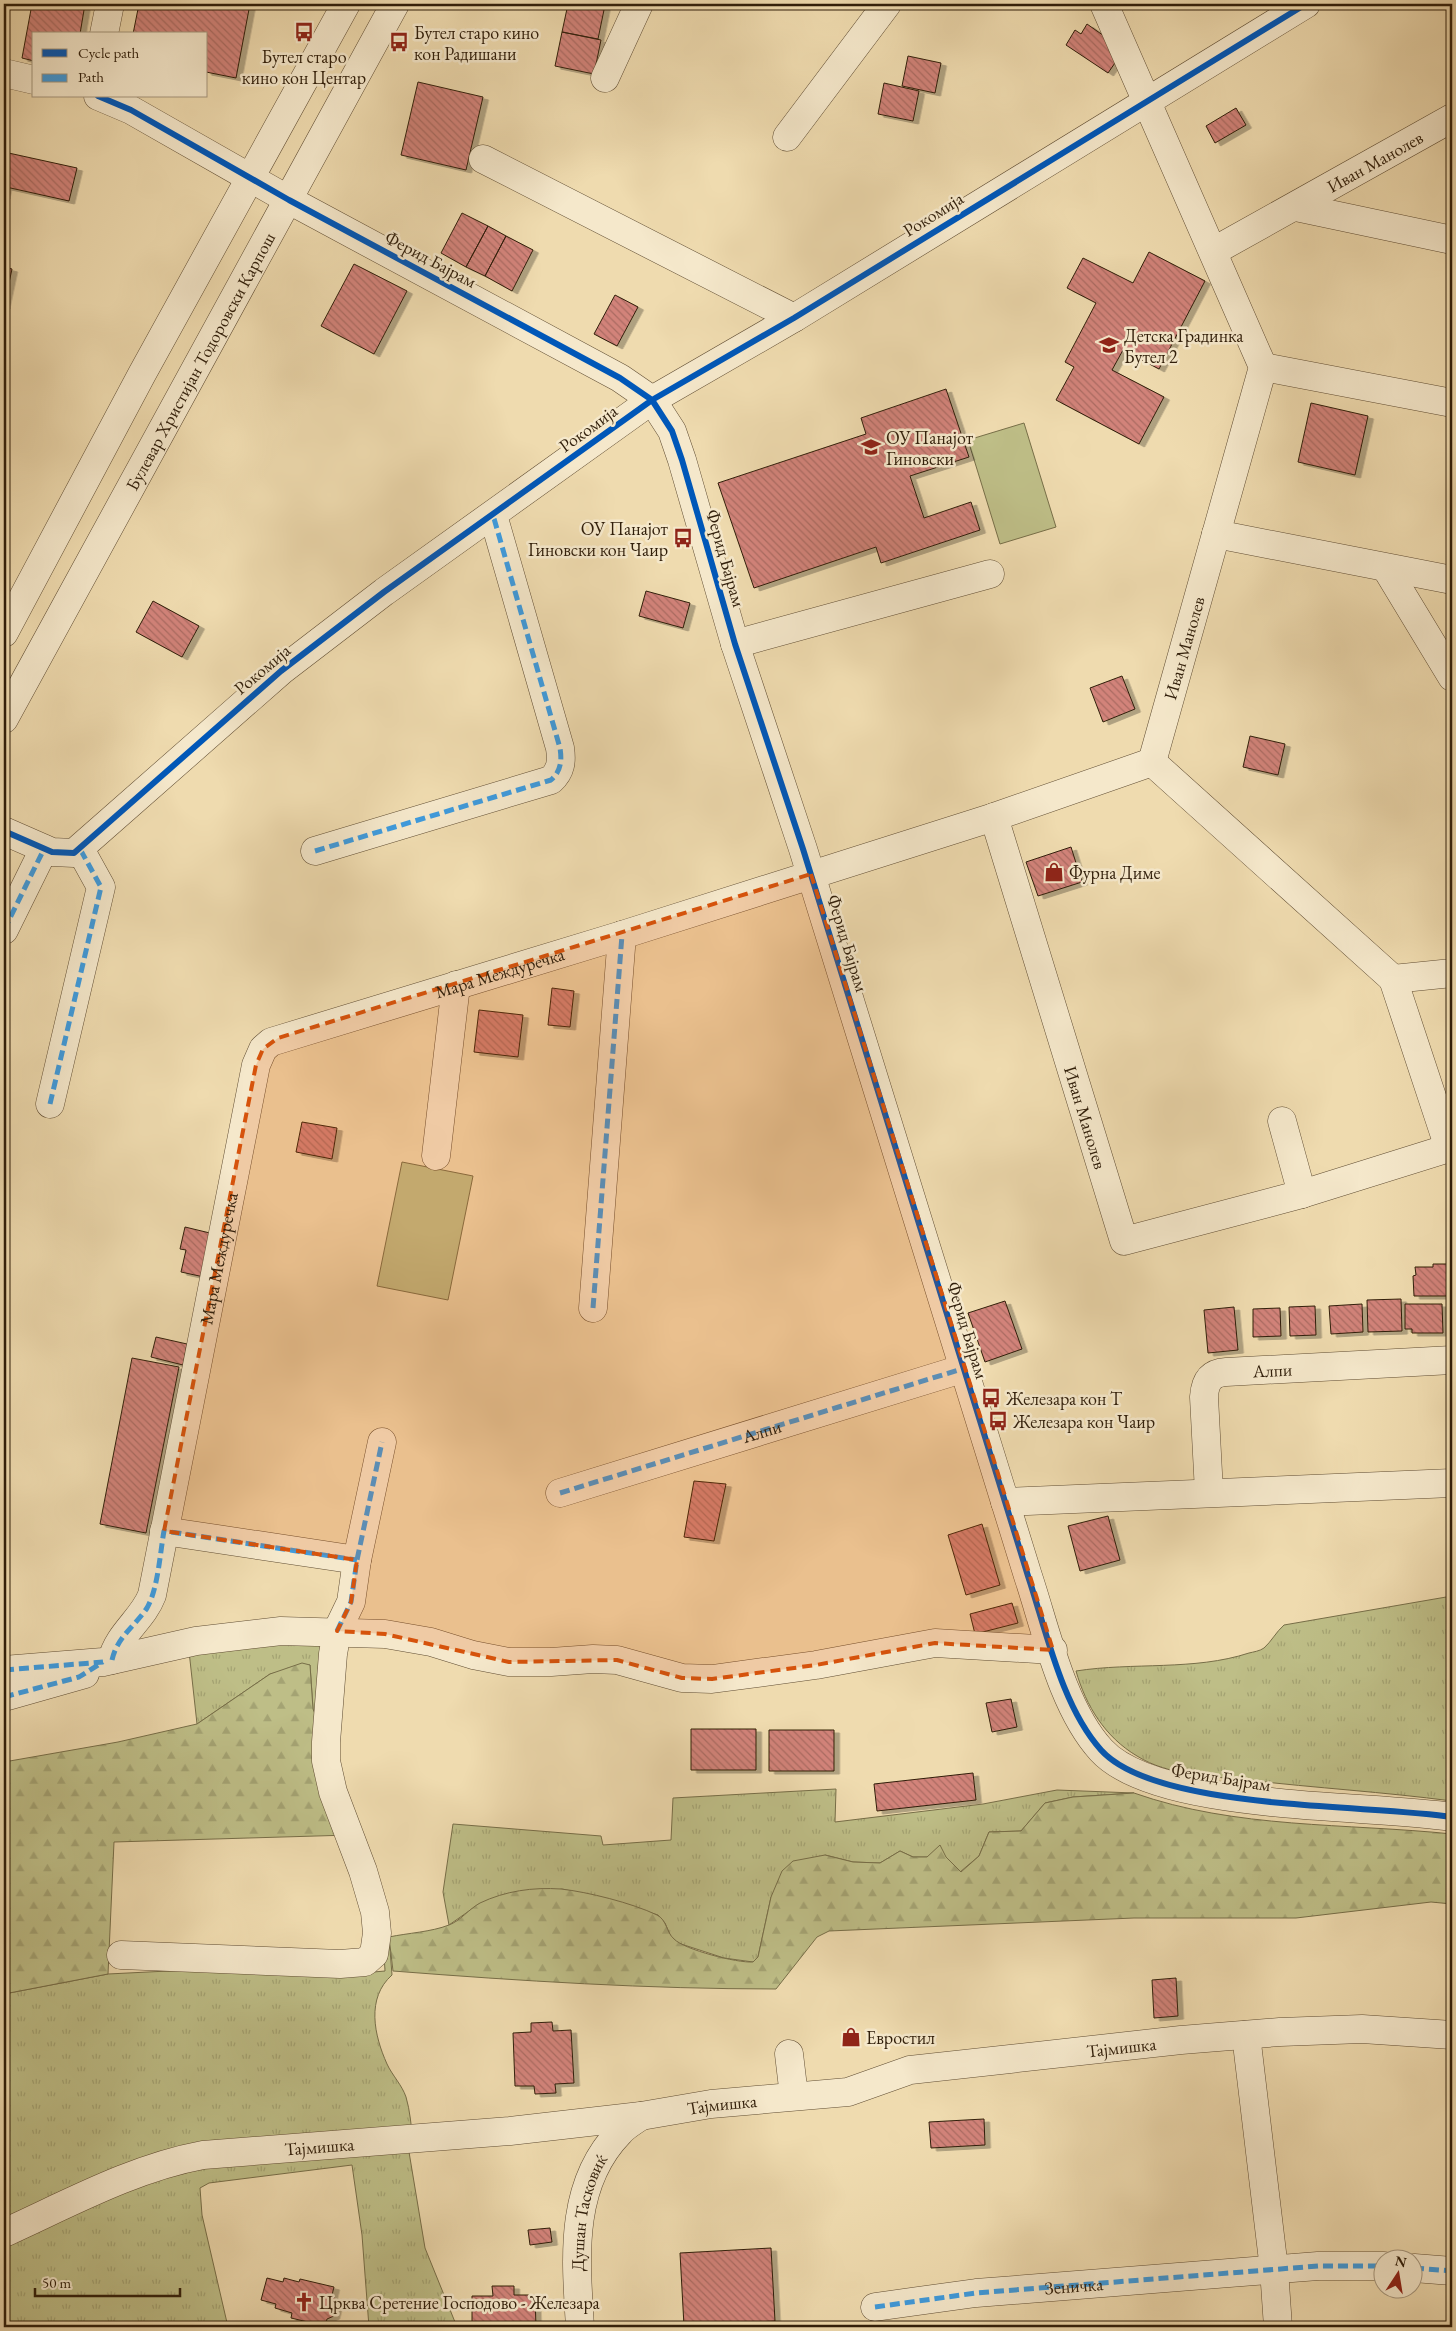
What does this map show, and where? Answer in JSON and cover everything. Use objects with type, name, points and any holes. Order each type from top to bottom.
[{"type":"street","points":[[104,32],[110,4]]},
{"type":"street","points":[[4,633],[142,374],[346,4]]},
{"type":"street","name":"Булевар Христијан Тодоровски Карпош","points":[[4,719],[198,361],[289,200],[395,4]]},
{"type":"street","points":[[605,78],[639,4]]},
{"type":"street","points":[[786,137],[887,4]]},
{"type":"street","points":[[1104,4],[1214,251],[1263,367],[1452,403]]},
{"type":"street","name":"Рокомија","points":[[80,849],[281,671],[384,592],[652,400],[794,318],[1306,4]]},
{"type":"street","points":[[4,73],[32,80]]},
{"type":"street","name":"Ферид Бајрам","points":[[103,98],[131,110],[289,200],[620,378],[652,400],[672,431],[735,644],[811,874],[1005,1502],[1065,1688],[1092,1738],[1102,1751],[1136,1773],[1195,1791],[1242,1799],[1452,1817]]},
{"type":"street","name":"Иван Манолев","points":[[1214,251],[1452,118]]},
{"type":"street","points":[[483,159],[794,318]]},
{"type":"street","name":"Иван Манолев","points":[[1296,206],[1452,240]]},
{"type":"street","name":"Иван Манолев","points":[[994,818],[1124,1241],[1302,1194],[1450,1147],[1393,979],[1152,762],[1263,367]]},
{"type":"street","points":[[315,851],[551,780],[557,775],[560,768],[560,748],[493,515]]},
{"type":"street","points":[[1216,534],[1452,580]]},
{"type":"street","points":[[1386,568],[1452,677]]},
{"type":"street","points":[[735,644],[990,574]]},
{"type":"street","points":[[811,874],[994,818],[1152,762]]},
{"type":"street","points":[[4,831],[44,849],[68,854],[80,849],[101,887],[50,1104]]},
{"type":"street","points":[[4,930],[44,849]]},
{"type":"street","name":"Мара Междуречка","points":[[108,1661],[121,1639],[148,1606],[259,1056],[263,1049],[278,1038],[622,935],[811,874]]},
{"type":"street","points":[[592,1308],[622,935]]},
{"type":"street","points":[[1393,979],[1452,973]]},
{"type":"street","points":[[436,1156],[456,985]]},
{"type":"street","points":[[1282,1121],[1302,1194]]},
{"type":"street","name":"Алпи","points":[[1209,1492],[1204,1397],[1206,1384],[1212,1375],[1226,1372],[1452,1360]]},
{"type":"street","name":"Алпи","points":[[560,1493],[964,1368]]},
{"type":"street","points":[[121,1955],[340,1964],[365,1962],[374,1954],[377,1933],[375,1912],[333,1792],[326,1761],[331,1677],[337,1631],[351,1602],[382,1442]]},
{"type":"street","points":[[1005,1502],[1452,1483]]},
{"type":"street","points":[[164,1531],[358,1560]]},
{"type":"street","points":[[4,1670],[108,1661],[196,1640],[281,1631],[337,1631],[385,1634],[431,1642],[473,1655],[509,1662],[617,1660],[682,1678],[712,1679],[816,1665],[934,1643],[1053,1650]]},
{"type":"street","points":[[4,1697],[79,1676],[108,1661]]},
{"type":"street","name":"Тајмишка","points":[[4,2233],[135,2175],[187,2158],[224,2152],[510,2131],[641,2116],[711,2104],[848,2092],[910,2070],[1246,2035],[1362,2029],[1452,2035]]},
{"type":"street","points":[[1246,2035],[1274,2269],[1278,2327]]},
{"type":"street","points":[[789,2054],[794,2096]]},
{"type":"street","name":"Душан Тасковиќ","points":[[580,2327],[577,2255],[578,2218],[587,2184],[601,2157],[620,2131],[641,2116]]},
{"type":"street","name":"Зеничка","points":[[875,2307],[976,2293],[1318,2266],[1374,2266]]},
{"type":"street","points":[[1424,2269],[1452,2271]]},
{"type":"highlighted area","points":[[811,874],[1053,1650],[935,1643],[816,1665],[712,1679],[682,1678],[617,1660],[509,1662],[385,1634],[337,1631],[351,1602],[357,1560],[164,1531],[256,1065],[263,1049],[278,1038]]},
{"type":"green space","points":[[1024,423],[1056,527],[1000,544],[968,440]]},
{"type":"green space","points":[[402,1162],[473,1176],[448,1300],[377,1286]]},
{"type":"green space","points":[[1452,1596],[1452,1801],[1204,1776],[1162,1768],[1137,1756],[1115,1740],[1106,1730],[1091,1708],[1076,1671],[1098,1668],[1185,1664],[1228,1659],[1267,1646],[1284,1625]]},
{"type":"green space","points":[[337,1631],[326,1742],[313,1709],[310,1665],[270,1674],[197,1724],[188,1642]]},
{"type":"green space","points":[[302,1663],[310,1665],[313,1709],[326,1742],[350,1835],[114,1842],[108,1974],[4,1994],[4,1762],[118,1742],[197,1724],[270,1674]]},
{"type":"green space","points":[[836,1789],[835,1822],[983,1804],[1057,1790],[1134,1793],[1073,1797],[1045,1803],[1021,1831],[989,1832],[979,1856],[960,1872],[946,1857],[913,1857],[900,1851],[880,1863],[853,1862],[825,1855],[771,1897],[758,1957],[753,1962],[724,1958],[678,1943],[671,1937],[665,1923],[658,1915],[603,1898],[562,1889],[479,1904],[449,1925],[443,1892],[453,1824],[601,1836],[603,1845],[671,1840],[673,1798]]},
{"type":"green space","points":[[1134,1793],[1173,1805],[1251,1819],[1452,1834],[1452,1904],[1431,1902],[1296,1918],[1134,1918],[829,1931],[817,1937],[776,1989],[584,1984],[393,1971],[389,1937],[442,1927],[453,1923],[480,1903],[490,1899],[519,1891],[540,1889],[561,1889],[584,1893],[635,1906],[660,1917],[669,1933],[680,1943],[724,1958],[753,1962],[758,1957],[771,1897],[782,1871],[793,1861],[825,1855],[853,1862],[880,1863],[900,1851],[913,1857],[927,1857],[940,1845],[946,1857],[961,1872],[979,1856],[989,1832],[1021,1831],[1045,1803],[1073,1797]]},
{"type":"green space","points":[[389,1937],[392,1975],[378,1995],[375,2017],[376,2029],[382,2053],[406,2097],[413,2139],[407,2140],[425,2248],[457,2327],[369,2327],[362,2235],[352,2165],[209,2183],[200,2188],[202,2215],[228,2327],[4,2327],[4,1994],[108,1974],[188,1970],[362,1973],[385,1971],[383,1938]]},
{"type":"building","points":[[32,4],[85,4],[80,32],[32,32],[32,60],[22,58]]},
{"type":"building","points":[[139,4],[250,4],[236,78],[208,72],[208,32],[133,32]]},
{"type":"building","points":[[568,4],[605,5],[598,39],[562,32]]},
{"type":"building","points":[[1087,24],[1124,50],[1108,73],[1066,45],[1075,30],[1081,34]]},
{"type":"building","points":[[562,32],[601,40],[594,74],[555,66]]},
{"type":"building","points":[[908,56],[941,63],[935,93],[902,86]]},
{"type":"building","points":[[418,82],[483,97],[466,170],[401,155]]},
{"type":"building","points":[[884,83],[919,91],[913,121],[878,114]]},
{"type":"building","points":[[1236,108],[1246,125],[1215,143],[1206,126]]},
{"type":"building","points":[[4,152],[77,168],[69,201],[6,187],[4,196]]},
{"type":"building","points":[[462,213],[488,226],[466,267],[441,253]]},
{"type":"building","points":[[488,226],[506,236],[485,276],[466,267]]},
{"type":"building","points":[[506,236],[533,250],[512,291],[485,276]]},
{"type":"building","points":[[1149,252],[1205,281],[1159,369],[1123,350],[1112,370],[1164,397],[1139,444],[1056,400],[1074,367],[1065,362],[1096,303],[1067,288],[1083,258],[1133,283]]},
{"type":"building","points":[[354,264],[407,291],[374,354],[321,326]]},
{"type":"building","points":[[4,267],[12,269],[4,306]]},
{"type":"building","points":[[615,295],[638,307],[617,346],[594,334]]},
{"type":"building","points":[[946,389],[969,457],[910,476],[924,518],[971,502],[980,530],[881,563],[876,547],[754,588],[718,483],[866,434],[861,418]]},
{"type":"building","points":[[1311,403],[1368,416],[1355,475],[1298,462]]},
{"type":"building","points":[[646,591],[690,603],[683,628],[639,616]]},
{"type":"building","points":[[153,601],[199,626],[182,657],[136,632]]},
{"type":"building","points":[[1122,676],[1135,709],[1103,722],[1090,688]]},
{"type":"building","points":[[1250,736],[1285,744],[1278,775],[1243,767]]},
{"type":"building","name":"Фурна Диме","points":[[1071,847],[1082,882],[1038,896],[1026,862]]},
{"type":"building","points":[[552,988],[574,991],[570,1027],[548,1025]]},
{"type":"building","points":[[479,1010],[523,1015],[518,1057],[474,1052]]},
{"type":"building","points":[[302,1122],[337,1128],[332,1159],[296,1152]]},
{"type":"building","points":[[185,1227],[214,1234],[204,1277],[181,1272],[186,1250],[180,1249]]},
{"type":"building","points":[[1433,1264],[1452,1264],[1452,1296],[1414,1296],[1413,1276],[1416,1275],[1415,1267],[1433,1267]]},
{"type":"building","points":[[1401,1299],[1402,1331],[1368,1332],[1367,1300]]},
{"type":"building","points":[[1005,1301],[1022,1349],[985,1362],[968,1313]]},
{"type":"building","points":[[1362,1304],[1363,1332],[1331,1334],[1329,1306]]},
{"type":"building","points":[[1405,1304],[1442,1304],[1443,1333],[1412,1333],[1412,1329],[1405,1329]]},
{"type":"building","points":[[1315,1306],[1316,1335],[1290,1336],[1289,1307]]},
{"type":"building","points":[[1234,1307],[1238,1350],[1208,1353],[1204,1310]]},
{"type":"building","points":[[1280,1308],[1281,1336],[1253,1337],[1253,1309]]},
{"type":"building","points":[[156,1337],[187,1344],[183,1365],[151,1357]]},
{"type":"building","points":[[132,1358],[179,1367],[146,1533],[100,1524]]},
{"type":"building","points":[[694,1481],[726,1484],[714,1541],[684,1537]]},
{"type":"building","points":[[1108,1516],[1120,1560],[1080,1571],[1068,1526]]},
{"type":"building","points":[[982,1524],[1000,1585],[966,1595],[948,1535]]},
{"type":"building","points":[[1012,1603],[1018,1623],[975,1634],[970,1614]]},
{"type":"building","points":[[1011,1699],[1017,1727],[992,1732],[986,1703]]},
{"type":"building","points":[[691,1729],[756,1729],[756,1770],[691,1770]]},
{"type":"building","points":[[769,1730],[834,1730],[834,1771],[769,1771]]},
{"type":"building","points":[[973,1773],[976,1800],[877,1811],[874,1784]]},
{"type":"building","points":[[1176,1978],[1178,2016],[1154,2018],[1152,1980]]},
{"type":"building","points":[[552,2022],[553,2031],[571,2030],[574,2083],[555,2084],[556,2093],[535,2094],[534,2086],[515,2086],[513,2033],[531,2032],[531,2023]]},
{"type":"building","points":[[984,2119],[985,2145],[931,2148],[929,2122]]},
{"type":"building","points":[[550,2228],[552,2242],[530,2245],[528,2230]]},
{"type":"building","points":[[771,2248],[775,2321],[684,2326],[680,2253]]},
{"type":"building","name":"Црква Сретение Господово - Железара","points":[[267,2278],[283,2282],[284,2278],[299,2282],[300,2279],[334,2287],[332,2295],[338,2301],[334,2316],[327,2319],[325,2326],[291,2318],[292,2313],[275,2308],[276,2304],[261,2300]]},
{"type":"building","points":[[492,2286],[514,2286],[514,2295],[535,2295],[536,2327],[472,2327],[472,2296],[493,2296]]},
{"type":"marked path","points":[[315,851],[551,780],[557,773],[561,761],[560,748],[493,515]]},
{"type":"marked path","points":[[4,930],[44,849]]},
{"type":"marked path","points":[[50,1104],[101,887],[80,849]]},
{"type":"marked path","points":[[593,1308],[622,935]]},
{"type":"marked path","points":[[560,1493],[965,1368]]},
{"type":"marked path","points":[[337,1631],[351,1602],[357,1560],[382,1442]]},
{"type":"marked path","points":[[112,1660],[118,1645],[147,1608],[151,1600],[164,1531],[357,1560]]},
{"type":"marked path","points":[[4,1670],[103,1662]]},
{"type":"marked path","points":[[4,1697],[79,1677],[103,1662]]},
{"type":"marked path","points":[[875,2307],[976,2293],[1318,2266],[1374,2266]]},
{"type":"marked path","points":[[1424,2269],[1452,2271]]},
{"type":"cycle path","points":[[4,831],[52,852],[74,853],[281,671],[384,592],[652,400],[794,318],[1306,4]]},
{"type":"cycle path","points":[[103,98],[131,110],[289,200],[620,378],[652,400],[672,431],[682,460],[735,644],[803,849],[1049,1643],[1066,1690],[1087,1732],[1101,1750],[1128,1770],[1167,1784],[1214,1795],[1266,1802],[1452,1817]]},
{"type":"place","name":"Бутел старо кино кон Центар","points":[[304,32]]},
{"type":"place","name":"Бутел старо кино кон Радишани","points":[[399,42]]},
{"type":"place","name":"Детска Градинка Бутел 2","points":[[1109,345]]},
{"type":"place","name":"ОУ Панајот Гиновски","points":[[871,447]]},
{"type":"place","name":"ОУ Панајот Гиновски кон Чаир","points":[[683,538]]},
{"type":"place","name":"Фурна Диме","points":[[1054,872]]},
{"type":"place","name":"Железара кон Т","points":[[991,1398]]},
{"type":"place","name":"Железара кон Чаир","points":[[998,1421]]},
{"type":"place","name":"Евростил","points":[[851,2037]]},
{"type":"place","name":"Црква Сретение Господово - Железара","points":[[304,2302]]}]
